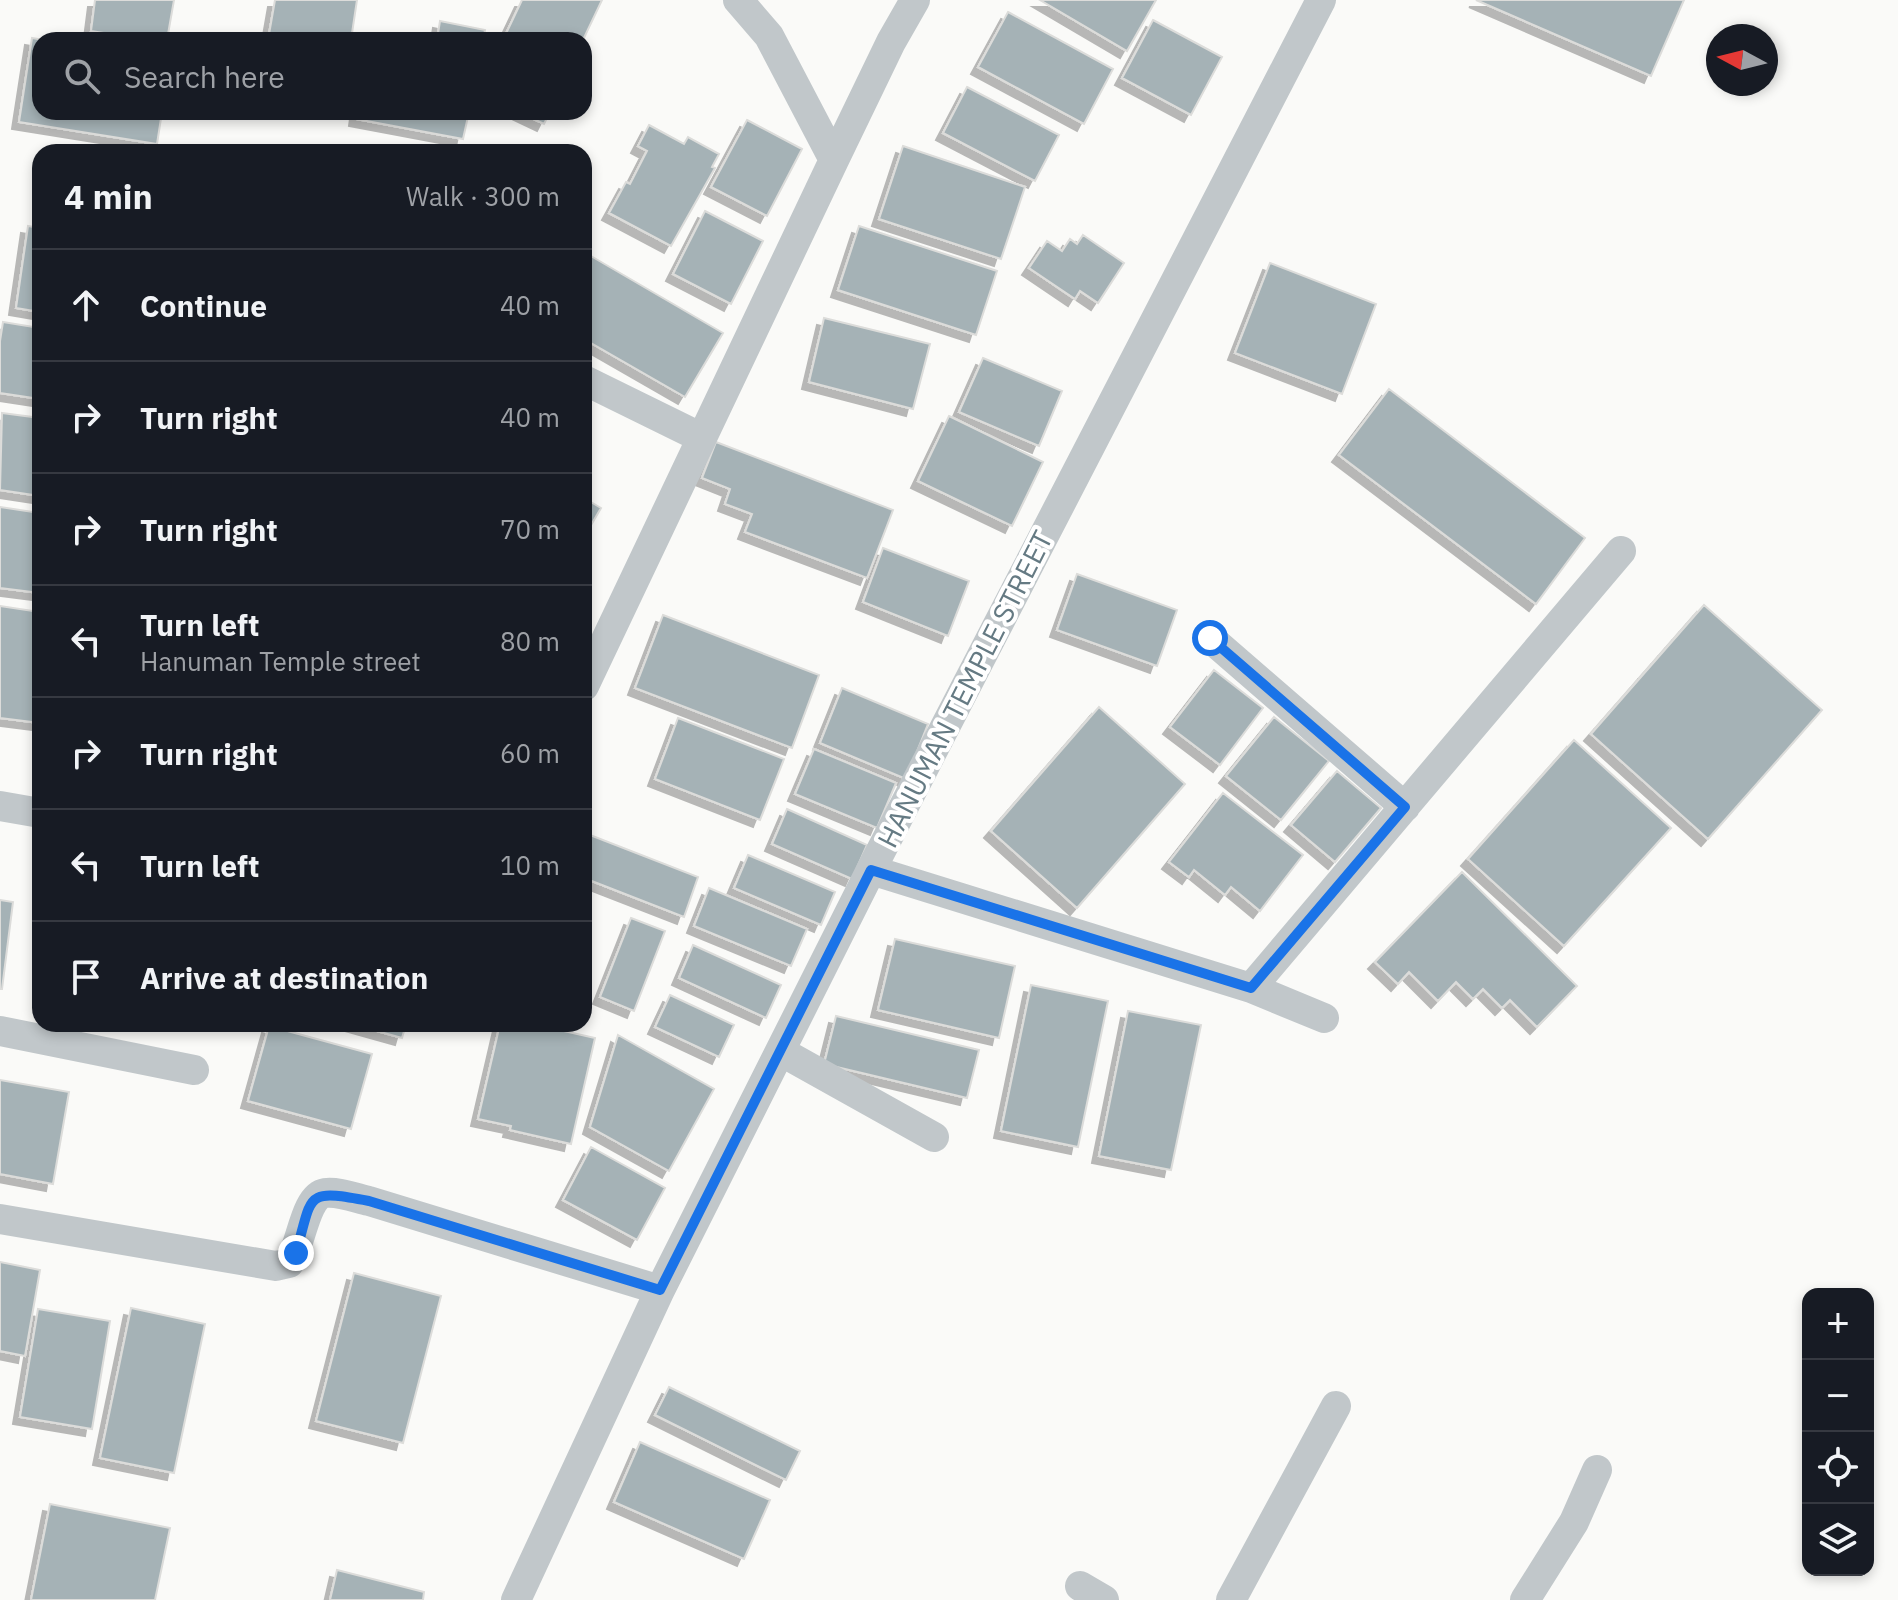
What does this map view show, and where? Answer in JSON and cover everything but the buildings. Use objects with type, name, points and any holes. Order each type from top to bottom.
[{"type":"street","points":[[738,0],[769,36],[834,160]]},
{"type":"street","points":[[592,669],[834,160],[891,42],[915,0]]},
{"type":"street","name":"HANUMAN TEMPLE STREET","points":[[516,1600],[660,1290],[871,870],[1321,0]]},
{"type":"street","points":[[592,384],[702,438]]},
{"type":"street","points":[[1251,988],[1621,551]]},
{"type":"street","points":[[1210,638],[1405,807]]},
{"type":"street","points":[[0,806],[32,812]]},
{"type":"street","points":[[871,870],[1251,988],[1324,1018]]},
{"type":"street","points":[[0,1031],[194,1070]]},
{"type":"street","points":[[780,1051],[934,1137]]},
{"type":"street","points":[[0,1219],[276,1266],[289,1263],[296,1253],[309,1208],[315,1198],[326,1193],[369,1201],[660,1290]]},
{"type":"street","points":[[1231,1600],[1336,1406]]},
{"type":"street","points":[[1525,1600],[1574,1522],[1597,1470]]},
{"type":"route","points":[[296,1253],[309,1208],[315,1198],[326,1193],[369,1201],[660,1290],[871,870],[1251,988],[1405,807],[1210,638]]}]
